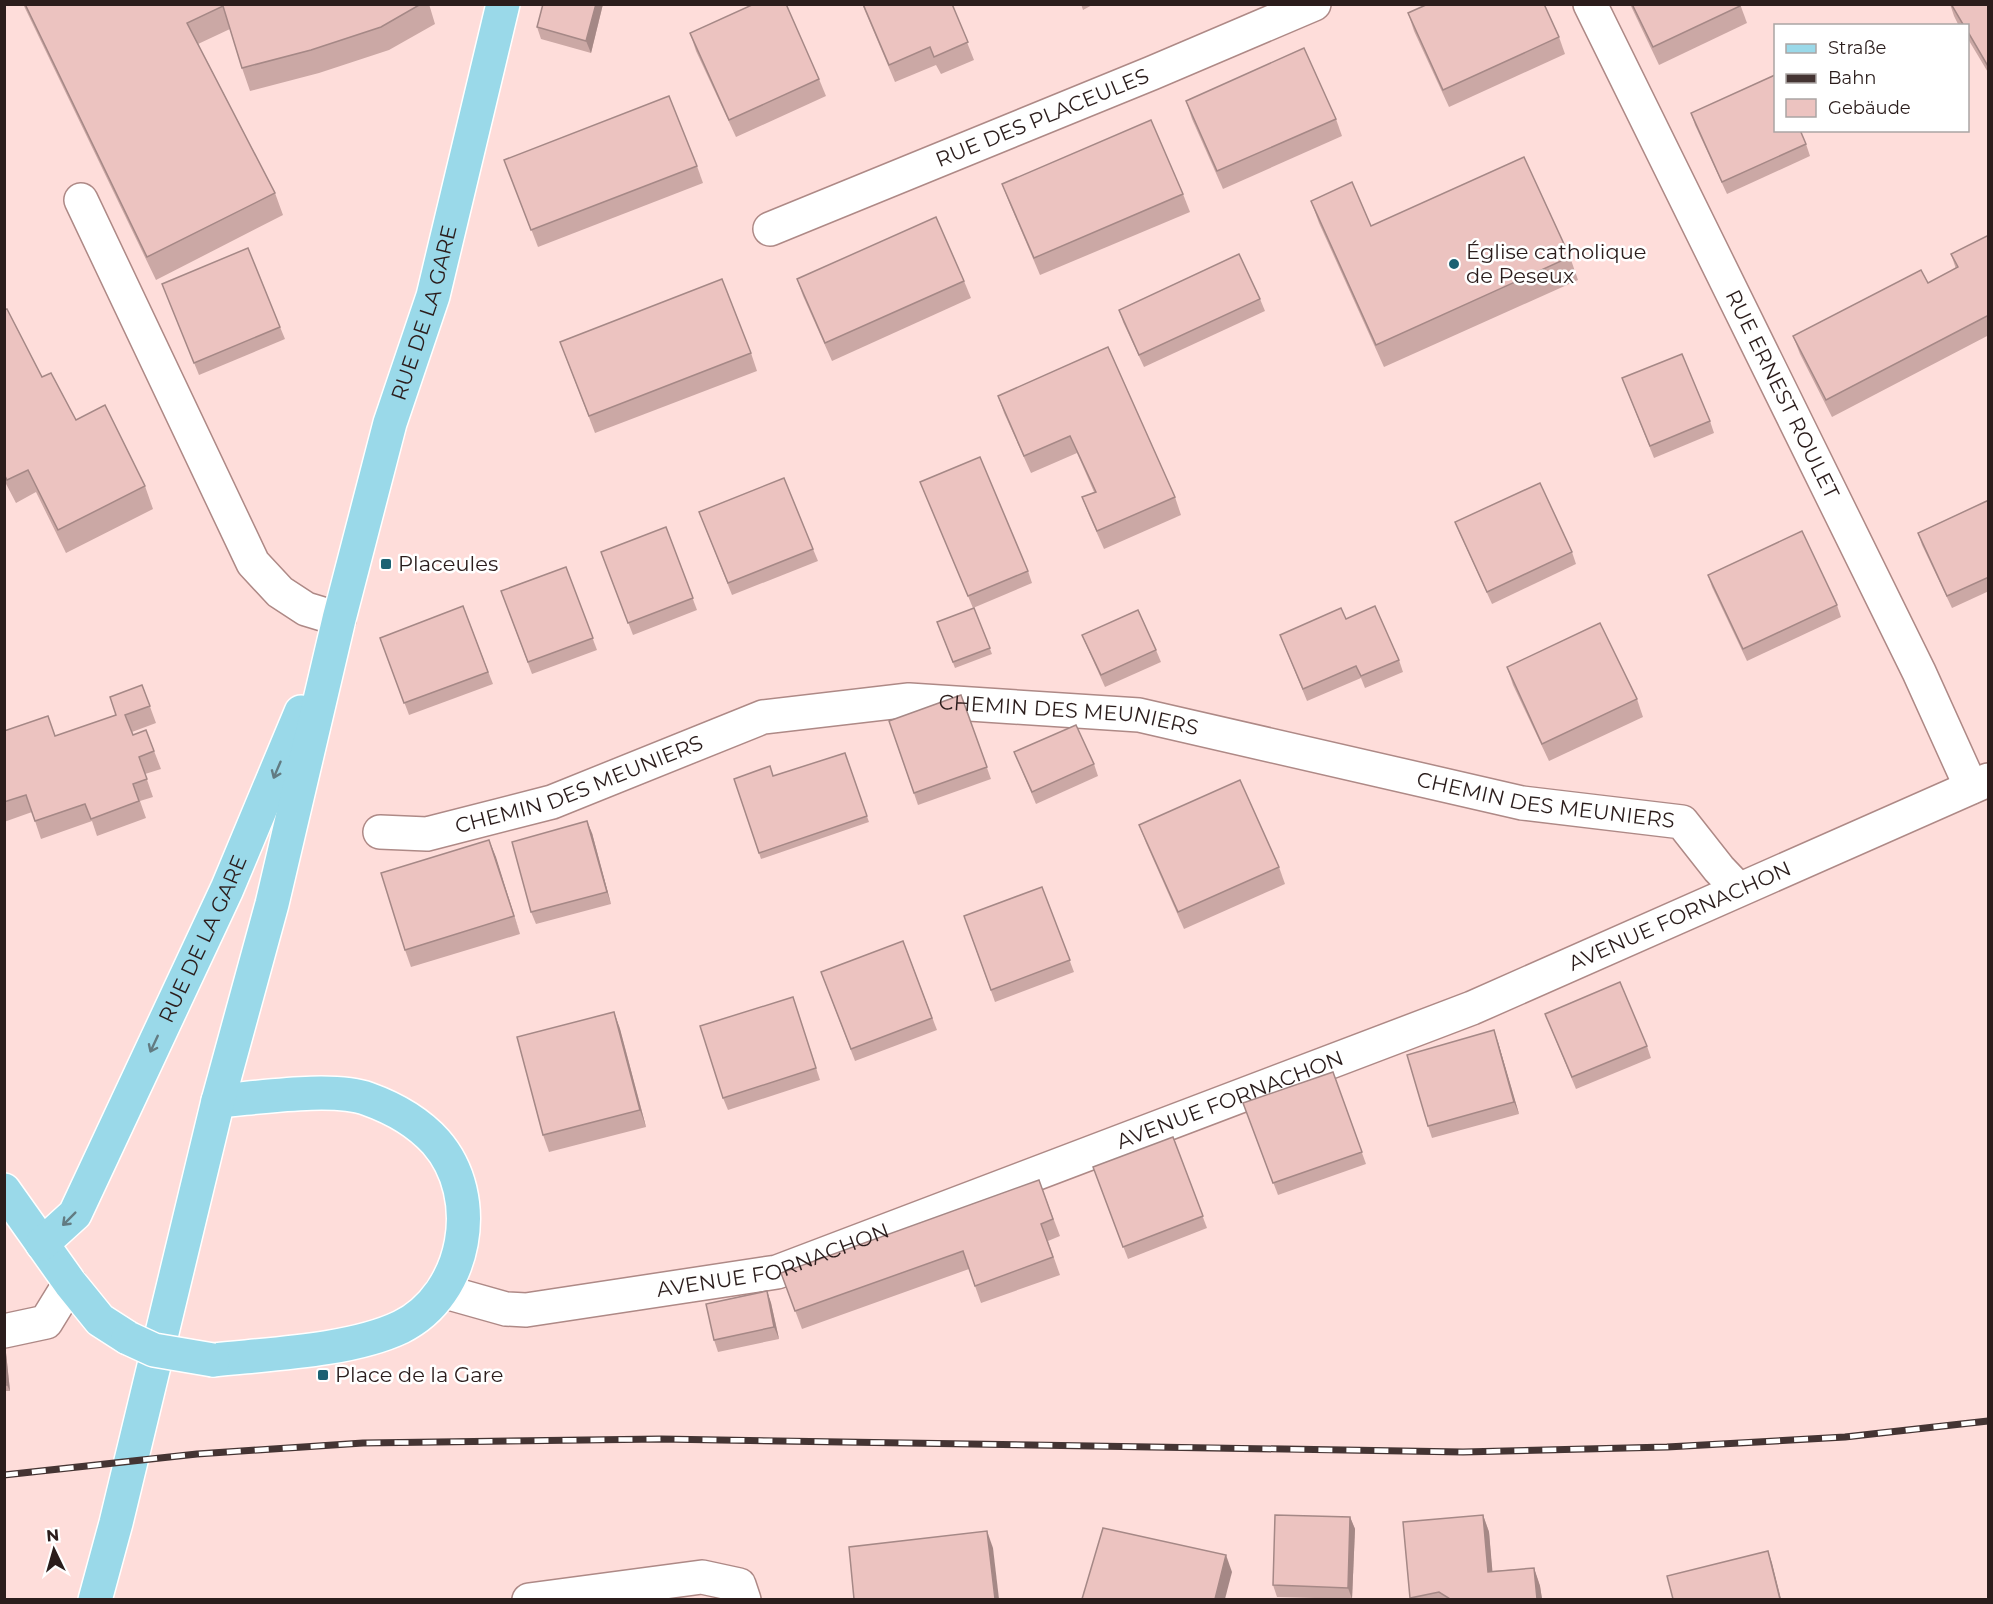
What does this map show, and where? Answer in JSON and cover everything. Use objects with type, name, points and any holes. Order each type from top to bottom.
[{"type":"main road","name":"RUE DE LA GARE","points":[[95,1599],[116,1523],[218,1101],[272,904],[339,619],[390,423],[433,296],[503,4]]},
{"type":"main road","name":"RUE DE LA GARE","points":[[42,1244],[75,1214],[227,889],[339,619]]},
{"type":"main road","points":[[4,1190],[70,1283],[100,1320],[128,1338],[154,1350],[213,1360],[344,1344],[376,1336],[401,1326],[425,1312],[442,1290],[455,1267],[462,1238],[464,1212],[460,1185],[437,1143],[416,1124],[394,1110],[365,1098],[323,1094],[218,1101]]},
{"type":"street","name":"RUE DES PLACEULES","points":[[770,229],[1314,4]]},
{"type":"street","name":"RUE ERNEST ROULET","points":[[1590,4],[1919,672],[1980,783]]},
{"type":"street","points":[[81,200],[253,563],[280,592],[306,609],[339,619]]},
{"type":"street","name":"CHEMIN DES MEUNIERS","points":[[380,832],[427,834],[552,802],[763,717],[909,699],[1138,715],[1522,802],[1682,822],[1738,889]]},
{"type":"street","name":"AVENUE FORNACHON","points":[[442,1290],[506,1309],[526,1310],[777,1272],[1472,1008],[1980,783]]},
{"type":"street","points":[[4,1331],[46,1322],[70,1283]]},
{"type":"street","points":[[529,1599],[702,1577],[741,1592]]},
{"type":"building","points":[[25,4],[421,4],[381,27],[311,50],[242,68],[223,6],[187,23],[275,193],[147,257]]},
{"type":"building","points":[[543,4],[596,4],[586,41],[537,27]]},
{"type":"building","points":[[754,4],[786,4],[819,79],[729,120],[690,33]]},
{"type":"building","points":[[863,4],[952,4],[968,42],[934,57],[930,47],[889,65]]},
{"type":"building","points":[[1428,4],[1544,4],[1559,37],[1443,90],[1408,13]]},
{"type":"building","points":[[1632,4],[1740,4],[1740,6],[1653,47]]},
{"type":"building","points":[[1951,4],[1989,4],[1989,68],[1969,34],[1969,24],[1963,24]]},
{"type":"building","points":[[1304,48],[1336,119],[1217,171],[1186,101]]},
{"type":"building","points":[[1774,75],[1774,132],[1801,132],[1806,144],[1722,182],[1691,113]]},
{"type":"building","points":[[669,96],[697,166],[531,230],[504,160]]},
{"type":"building","points":[[1151,120],[1183,194],[1034,258],[1002,184]]},
{"type":"building","name":"Église catholique de Peseux","points":[[1524,157],[1570,257],[1376,345],[1311,201],[1352,182],[1371,226]]},
{"type":"building","points":[[936,217],[964,281],[825,343],[797,279]]},
{"type":"building","points":[[1989,235],[1989,315],[1826,400],[1793,336],[1921,270],[1928,283],[1958,267],[1951,254]]},
{"type":"building","points":[[248,248],[280,327],[194,363],[162,284]]},
{"type":"building","points":[[1239,254],[1260,299],[1139,355],[1119,310]]},
{"type":"building","points":[[722,279],[751,353],[589,416],[560,342]]},
{"type":"building","points":[[7,309],[42,377],[51,373],[76,420],[105,405],[145,486],[58,530],[28,470],[7,480],[4,474],[4,310]]},
{"type":"building","points":[[1108,347],[1175,497],[1097,531],[1082,497],[1096,492],[1070,436],[1024,456],[998,396]]},
{"type":"building","points":[[1682,354],[1710,421],[1650,446],[1622,378]]},
{"type":"building","points":[[980,457],[1028,571],[968,596],[920,482]]},
{"type":"building","points":[[784,478],[813,549],[728,583],[699,512]]},
{"type":"building","points":[[1540,483],[1572,552],[1487,592],[1455,522]]},
{"type":"building","points":[[1989,500],[1989,577],[1947,596],[1918,533]]},
{"type":"building","points":[[666,527],[693,598],[628,623],[601,552]]},
{"type":"building","points":[[1802,531],[1837,605],[1743,649],[1708,575]]},
{"type":"building","points":[[566,567],[593,638],[528,662],[501,591]]},
{"type":"building","points":[[463,606],[488,672],[404,703],[380,638]]},
{"type":"building","points":[[1375,606],[1399,660],[1361,676],[1356,666],[1303,689],[1280,635],[1341,608],[1346,619]]},
{"type":"building","points":[[974,608],[990,648],[953,662],[937,622]]},
{"type":"building","points":[[1138,610],[1156,650],[1101,675],[1082,635]]},
{"type":"building","points":[[1600,623],[1637,699],[1542,744],[1507,667]]},
{"type":"building","points":[[142,685],[150,706],[125,715],[133,735],[146,730],[154,751],[139,757],[147,779],[133,784],[139,801],[91,819],[85,804],[35,821],[26,795],[4,802],[4,731],[48,716],[55,736],[116,715],[110,697]]},
{"type":"building","points":[[961,695],[987,767],[914,793],[889,721]]},
{"type":"building","points":[[1076,725],[1094,764],[1032,792],[1014,752]]},
{"type":"building","points":[[845,753],[867,816],[759,853],[734,779],[770,766],[773,776]]},
{"type":"building","points":[[1240,780],[1279,867],[1178,912],[1139,825]]},
{"type":"building","points":[[587,821],[607,892],[531,912],[512,842]]},
{"type":"building","points":[[489,840],[514,916],[405,950],[381,873]]},
{"type":"building","points":[[1042,887],[1070,960],[991,990],[964,916]]},
{"type":"building","points":[[903,941],[932,1018],[851,1049],[821,972]]},
{"type":"building","points":[[1620,982],[1647,1046],[1572,1077],[1545,1014]]},
{"type":"building","points":[[793,997],[816,1068],[723,1098],[700,1026]]},
{"type":"building","points":[[614,1012],[640,1110],[543,1135],[517,1037]]},
{"type":"building","points":[[1494,1030],[1514,1102],[1428,1126],[1407,1055]]},
{"type":"building","points":[[1333,1072],[1362,1152],[1273,1183],[1243,1103]]},
{"type":"building","points":[[1173,1137],[1203,1216],[1123,1247],[1093,1167]]},
{"type":"building","points":[[1039,1180],[1053,1219],[1041,1224],[1053,1257],[975,1286],[963,1251],[795,1311],[781,1273]]},
{"type":"building","points":[[767,1291],[774,1327],[714,1340],[706,1304]]},
{"type":"building","points":[[4,1356],[7,1385],[4,1385]]},
{"type":"building","points":[[1275,1515],[1350,1517],[1348,1588],[1273,1585]]},
{"type":"building","points":[[1483,1515],[1488,1572],[1534,1568],[1537,1599],[1450,1599],[1439,1592],[1410,1598],[1403,1522]]},
{"type":"building","points":[[1103,1528],[1226,1555],[1215,1599],[1082,1599]]},
{"type":"building","points":[[987,1531],[995,1599],[854,1599],[849,1547]]},
{"type":"building","points":[[1768,1551],[1780,1599],[1673,1599],[1667,1576]]},
{"type":"railway","points":[[4,1475],[197,1454],[363,1443],[661,1439],[1463,1452],[1667,1447],[1845,1437],[1988,1421]]},
{"type":"place","name":"Église catholique de Peseux","points":[[1454,264]]},
{"type":"place","name":"Placeules","points":[[386,564]]},
{"type":"place","name":"Place de la Gare","points":[[323,1375]]}]
